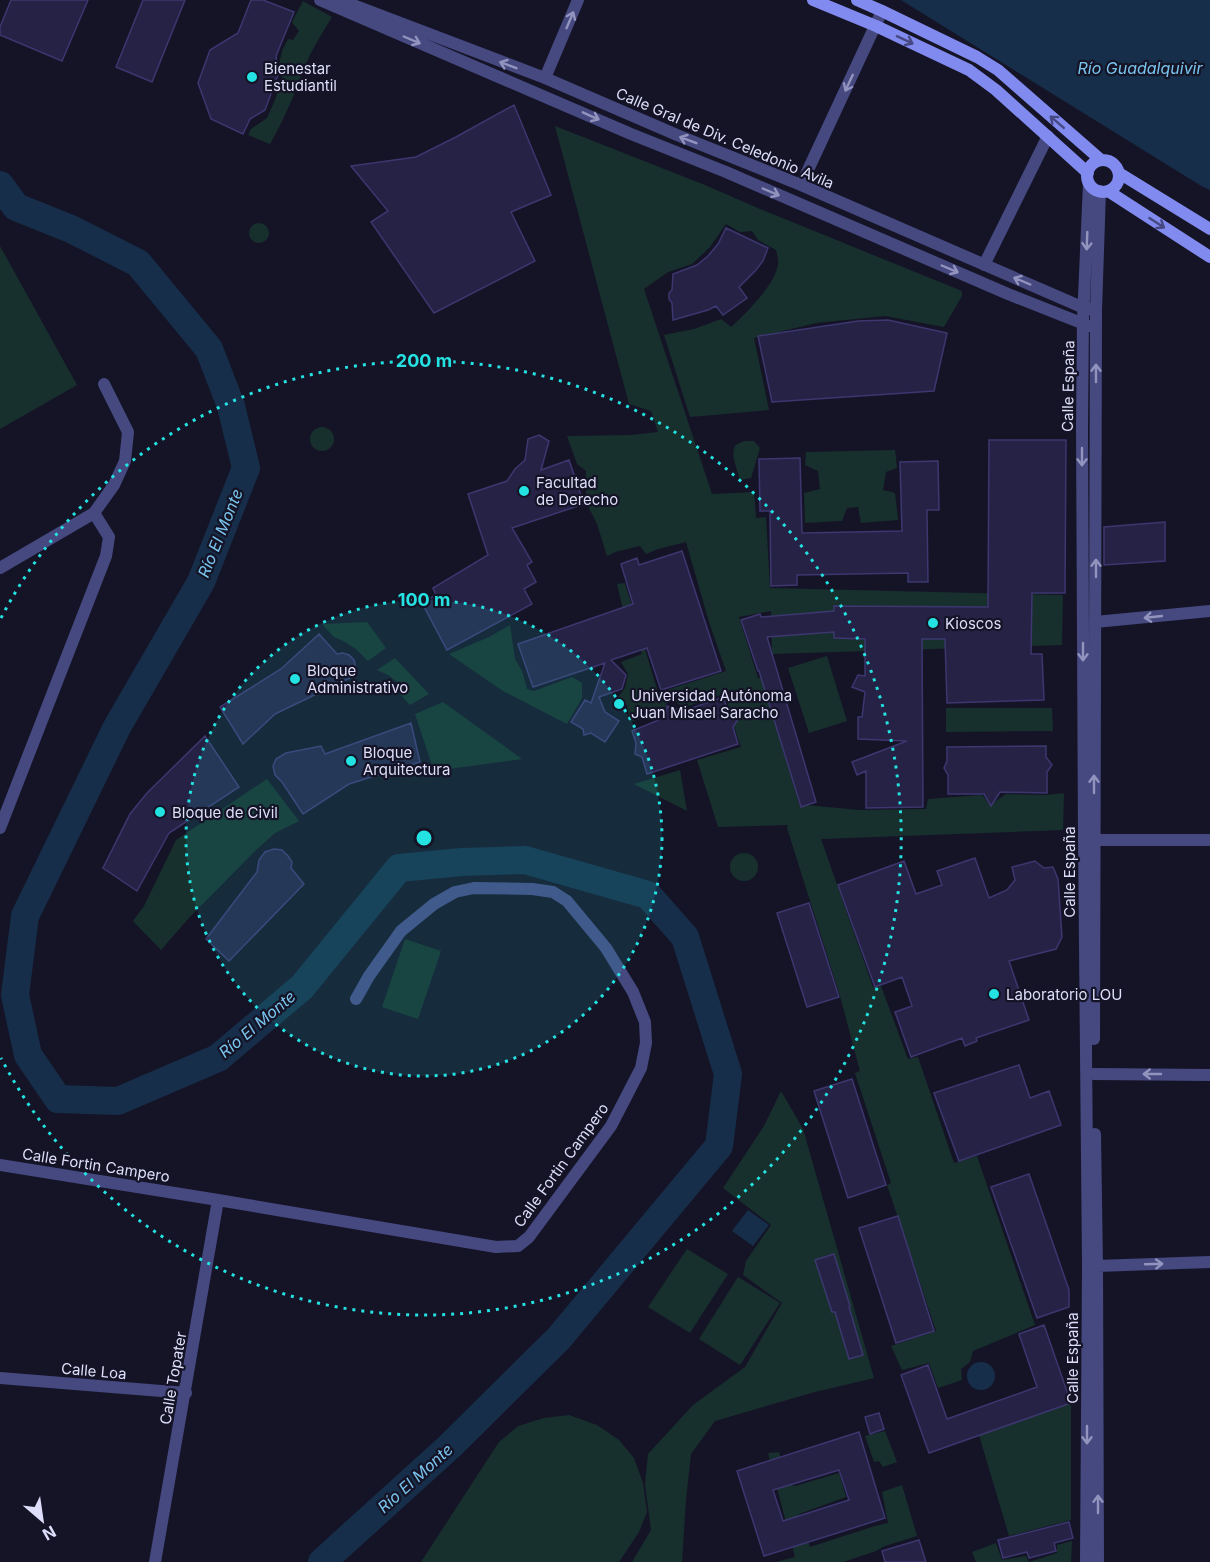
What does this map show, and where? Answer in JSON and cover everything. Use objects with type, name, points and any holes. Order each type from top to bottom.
[{"type":"street","points":[[320,0],[988,286],[1083,325],[1096,328]]},
{"type":"street","name":"Calle Gral de Div. Celedonio Avila","points":[[340,0],[545,78],[1090,309]]},
{"type":"street","points":[[545,78],[578,0]]},
{"type":"street","points":[[813,0],[876,26],[969,70],[996,90],[1048,136],[1089,178],[1095,189],[1104,191],[1210,257]]},
{"type":"street","points":[[857,0],[977,57],[998,70],[1101,160]]},
{"type":"street","points":[[801,185],[882,11]]},
{"type":"street","points":[[984,265],[1048,136]]},
{"type":"street","points":[[1089,178],[1093,164],[1106,160],[1114,165],[1119,173],[1210,230]]},
{"type":"street","points":[[1104,191],[1116,186],[1119,173]]},
{"type":"street","name":"Calle España","points":[[1086,1562],[1089,840],[1095,622],[1096,328],[1090,309],[1089,178]]},
{"type":"street","name":"Calle España","points":[[1098,1562],[1097,1266],[1082,464],[1083,325],[1090,309],[1104,191]]},
{"type":"street","points":[[0,568],[94,513],[114,485],[125,461],[128,432],[104,384]]},
{"type":"street","points":[[0,828],[5,800],[106,556],[109,537],[94,513]]},
{"type":"street","points":[[1095,622],[1210,611]]},
{"type":"street","points":[[1089,840],[1210,840]]},
{"type":"street","name":"Calle Fortin Campero","points":[[0,1166],[496,1247],[518,1246],[529,1238],[611,1126],[641,1068],[646,1043],[645,1022],[633,992],[606,948],[567,901],[553,892],[532,889],[474,888],[455,892],[434,904],[401,931],[369,976],[357,999]]},
{"type":"street","points":[[1094,1074],[1210,1075]]},
{"type":"street","name":"Calle Topater","points":[[155,1562],[219,1200]]},
{"type":"street","points":[[1097,1266],[1210,1262]]},
{"type":"street","name":"Calle Loa","points":[[0,1378],[186,1393]]},
{"type":"green space","points":[[303,1],[332,17],[312,51],[270,144],[248,135],[251,129],[267,118],[275,100],[282,78],[279,65],[282,51],[288,39],[293,40],[299,31],[292,22]]},
{"type":"green space","points":[[555,126],[962,291],[962,296],[944,327],[885,316],[816,323],[754,338],[769,410],[690,417],[664,335],[694,329],[721,319],[731,327],[759,298],[772,280],[778,262],[776,250],[758,240],[752,231],[740,232],[726,224],[710,247],[692,264],[668,272],[644,289],[712,494],[754,492],[756,518],[766,517],[770,588],[1063,595],[1062,645],[772,654],[771,611],[739,617],[758,678],[761,678],[800,807],[806,805],[859,810],[926,809],[928,799],[982,795],[990,805],[1006,794],[1064,793],[1063,830],[821,839],[873,987],[881,986],[908,1059],[918,1057],[954,1163],[977,1156],[1035,1325],[973,1351],[970,1362],[961,1369],[962,1380],[938,1388],[929,1363],[902,1370],[891,1346],[936,1331],[887,1185],[891,1183],[855,1073],[860,1071],[840,996],[788,826],[718,827],[697,760],[741,747],[734,726],[738,719],[730,710],[724,694],[683,708],[675,701],[667,703],[662,713],[630,722],[627,705],[615,701],[625,688],[628,674],[621,662],[642,654],[637,636],[625,618],[617,584],[625,583],[657,689],[655,694],[726,671],[686,542],[646,554],[640,546],[607,556],[597,524],[586,502],[586,471],[577,464],[567,436],[631,435],[658,432],[651,411],[629,404]]},
{"type":"green space","points":[[259,223],[266,226],[269,233],[266,240],[259,243],[252,240],[249,233],[252,226]]},
{"type":"green space","points":[[0,246],[77,385],[0,429]]},
{"type":"green space","points":[[322,427],[330,431],[334,439],[330,447],[322,451],[314,447],[310,439],[314,431]]},
{"type":"green space","points":[[745,441],[754,441],[760,448],[751,478],[740,480],[733,453],[736,445]]},
{"type":"green space","points":[[895,450],[897,468],[886,472],[883,490],[895,493],[898,520],[861,523],[858,507],[847,508],[842,521],[805,523],[804,493],[820,489],[818,471],[805,465],[806,452]]},
{"type":"green space","points":[[367,622],[386,648],[368,661],[356,649],[334,637],[322,624]]},
{"type":"green space","points":[[510,625],[515,659],[522,671],[527,689],[534,691],[572,677],[582,683],[582,698],[567,724],[503,691],[449,654],[489,637]]},
{"type":"green space","points":[[827,656],[847,721],[809,733],[788,668]]},
{"type":"green space","points":[[395,658],[429,694],[410,705],[397,691],[400,684],[377,670]]},
{"type":"green space","points":[[443,702],[522,759],[434,771],[415,714]]},
{"type":"green space","points":[[946,708],[1052,708],[1053,731],[946,732]]},
{"type":"green space","points":[[680,770],[687,811],[634,784]]},
{"type":"green space","points":[[267,779],[299,821],[275,833],[254,852],[161,950],[133,921],[144,906],[176,840]]},
{"type":"green space","points":[[744,853],[754,857],[758,867],[754,877],[744,881],[734,877],[730,867],[734,857]]},
{"type":"green space","points":[[405,939],[441,951],[418,1019],[382,1007]]},
{"type":"green space","points":[[781,1091],[803,1129],[874,1378],[811,1393],[715,1421],[691,1454],[682,1562],[632,1562],[651,1530],[645,1484],[648,1454],[693,1405],[745,1367],[782,1303],[743,1275],[746,1261],[771,1225],[723,1188],[764,1126]]},
{"type":"green space","points":[[687,1249],[728,1274],[690,1333],[648,1307]]},
{"type":"green space","points":[[738,1277],[780,1303],[740,1365],[699,1339]]},
{"type":"green space","points":[[1071,1403],[1071,1520],[1009,1536],[979,1435]]},
{"type":"green space","points":[[569,1415],[597,1425],[619,1440],[634,1458],[643,1483],[647,1512],[639,1532],[619,1562],[421,1562],[499,1442],[518,1426],[544,1418]]},
{"type":"green space","points":[[885,1431],[897,1462],[883,1467],[879,1461],[874,1462],[865,1436]]},
{"type":"green space","points":[[779,1452],[788,1484],[795,1486],[839,1473],[846,1497],[799,1514],[810,1547],[888,1523],[882,1492],[902,1485],[917,1536],[843,1562],[776,1562],[795,1557],[768,1453]]},
{"type":"green space","points":[[1072,1541],[1071,1562],[1029,1562],[1057,1553],[1057,1545]]},
{"type":"green space","points":[[996,1543],[1002,1560],[1026,1556],[1029,1562],[976,1562],[972,1552]]},
{"type":"water","name":"Río Guadalquivir","points":[[901,0],[1210,0],[1210,190],[1203,187]]},
{"type":"water","points":[[748,1210],[769,1225],[753,1246],[732,1231]]},
{"type":"water","points":[[981,1362],[991,1366],[995,1376],[991,1386],[981,1390],[971,1386],[967,1376],[971,1366]]},
{"type":"building","points":[[11,0],[88,0],[62,61],[0,35],[0,27]]},
{"type":"building","points":[[143,0],[185,0],[152,82],[116,67]]},
{"type":"building","points":[[251,0],[263,0],[294,12],[276,56],[278,75],[265,110],[250,119],[243,134],[211,119],[198,83],[210,50],[238,33]]},
{"type":"building","points":[[514,105],[551,195],[511,212],[535,261],[434,313],[371,222],[388,211],[351,166],[416,157]]},
{"type":"building","points":[[726,228],[768,248],[763,261],[739,287],[747,298],[723,315],[716,306],[673,320],[669,293],[672,290],[673,274],[697,265],[708,256],[718,244]]},
{"type":"building","points":[[888,320],[947,333],[934,391],[772,402],[758,336],[858,321]]},
{"type":"building","points":[[539,435],[549,441],[541,470],[569,460],[584,504],[512,528],[532,562],[527,565],[536,582],[524,589],[532,604],[447,650],[422,603],[436,595],[433,588],[488,555],[468,494],[507,481],[525,460],[528,439]]},
{"type":"building","points":[[989,440],[1066,440],[1065,593],[1032,593],[1031,654],[1042,654],[1044,700],[947,703],[945,639],[922,639],[923,807],[866,808],[866,771],[857,775],[852,762],[907,741],[858,739],[858,717],[862,717],[865,692],[852,687],[858,675],[865,676],[865,639],[834,638],[834,632],[767,637],[816,802],[801,807],[741,620],[760,614],[761,617],[834,611],[834,606],[988,607]]},
{"type":"building","points":[[800,458],[802,533],[902,531],[900,462],[938,461],[939,510],[927,510],[928,582],[908,582],[908,573],[797,575],[797,585],[771,586],[770,511],[760,511],[759,459]]},
{"type":"building","points":[[1165,522],[1165,561],[1104,565],[1104,527]]},
{"type":"building","points":[[682,551],[721,671],[661,690],[647,648],[611,660],[626,675],[622,689],[599,697],[605,712],[619,721],[605,742],[591,733],[584,735],[583,729],[571,722],[585,700],[591,703],[605,663],[533,687],[518,644],[633,604],[621,564],[637,558],[639,565]]},
{"type":"building","points":[[319,634],[337,654],[349,655],[354,660],[356,669],[352,677],[275,714],[243,744],[220,707],[281,669]]},
{"type":"building","points":[[723,697],[730,716],[737,721],[733,727],[738,744],[647,774],[642,757],[635,754],[636,743],[632,731],[666,717],[667,706],[681,712]]},
{"type":"building","points":[[411,723],[420,762],[349,784],[303,814],[275,775],[273,766],[276,759],[286,753],[321,746],[325,754]]},
{"type":"building","points":[[205,736],[239,787],[169,833],[137,891],[103,868],[130,814],[147,793]]},
{"type":"building","points":[[1046,746],[1046,757],[1052,765],[1047,772],[1047,793],[1000,792],[991,806],[984,794],[948,794],[948,775],[944,768],[947,761],[947,747]]},
{"type":"building","points":[[274,849],[282,850],[288,856],[292,862],[291,868],[304,884],[229,961],[206,939],[257,872],[259,860],[265,852]]},
{"type":"building","points":[[975,858],[989,898],[1007,890],[1015,880],[1012,867],[1035,861],[1044,868],[1053,867],[1058,879],[1062,937],[1056,949],[1009,961],[1029,1020],[976,1038],[977,1041],[965,1046],[962,1038],[911,1057],[895,1012],[912,1006],[902,977],[875,987],[838,885],[904,861],[916,894],[942,885],[937,871]]},
{"type":"building","points":[[809,903],[839,997],[807,1007],[777,913]]},
{"type":"building","points":[[1019,1065],[1030,1098],[1049,1091],[1061,1125],[959,1161],[934,1093]]},
{"type":"building","points":[[852,1079],[886,1185],[848,1198],[814,1091]]},
{"type":"building","points":[[1029,1174],[1069,1290],[1069,1307],[1037,1318],[991,1187]]},
{"type":"building","points":[[898,1216],[934,1331],[896,1343],[859,1228]]},
{"type":"building","points":[[834,1254],[863,1355],[849,1359],[835,1312],[832,1312],[815,1260]]},
{"type":"building","points":[[1044,1325],[1071,1403],[929,1453],[901,1375],[928,1365],[947,1419],[1037,1387],[1019,1334]]},
{"type":"building","points":[[879,1413],[884,1429],[870,1434],[865,1417]]},
{"type":"building","points":[[859,1432],[885,1518],[764,1556],[737,1471]],"holes":[[[839,1470],[849,1500],[783,1521],[773,1490]]]},
{"type":"building","points":[[1069,1522],[1073,1538],[1054,1543],[1056,1551],[1029,1558],[1027,1552],[1003,1558],[998,1540]]},
{"type":"building","points":[[919,1540],[926,1562],[885,1562],[882,1551]]},
{"type":"waterway","name":"Río El Monte","points":[[0,185],[16,207],[71,229],[138,263],[209,349],[231,406],[246,468],[201,582],[117,727],[25,916],[15,995],[28,1055],[58,1099],[118,1101],[218,1058],[302,987],[399,868],[462,862],[525,860],[648,895],[685,937],[728,1074],[719,1146],[559,1338],[450,1446],[322,1562]]},
{"type":"place","name":"Bienestar Estudiantil","points":[[252,77]]},
{"type":"place","name":"Facultad de Derecho","points":[[524,491]]},
{"type":"place","name":"Kioscos","points":[[933,623]]},
{"type":"place","name":"Bloque Administrativo","points":[[295,679]]},
{"type":"place","name":"Universidad Autónoma Juan Misael Saracho","points":[[619,704]]},
{"type":"place","name":"Bloque Arquitectura","points":[[351,761]]},
{"type":"place","name":"Bloque de Civil","points":[[160,812]]},
{"type":"place","name":"Laboratorio LOU","points":[[994,994]]}]
